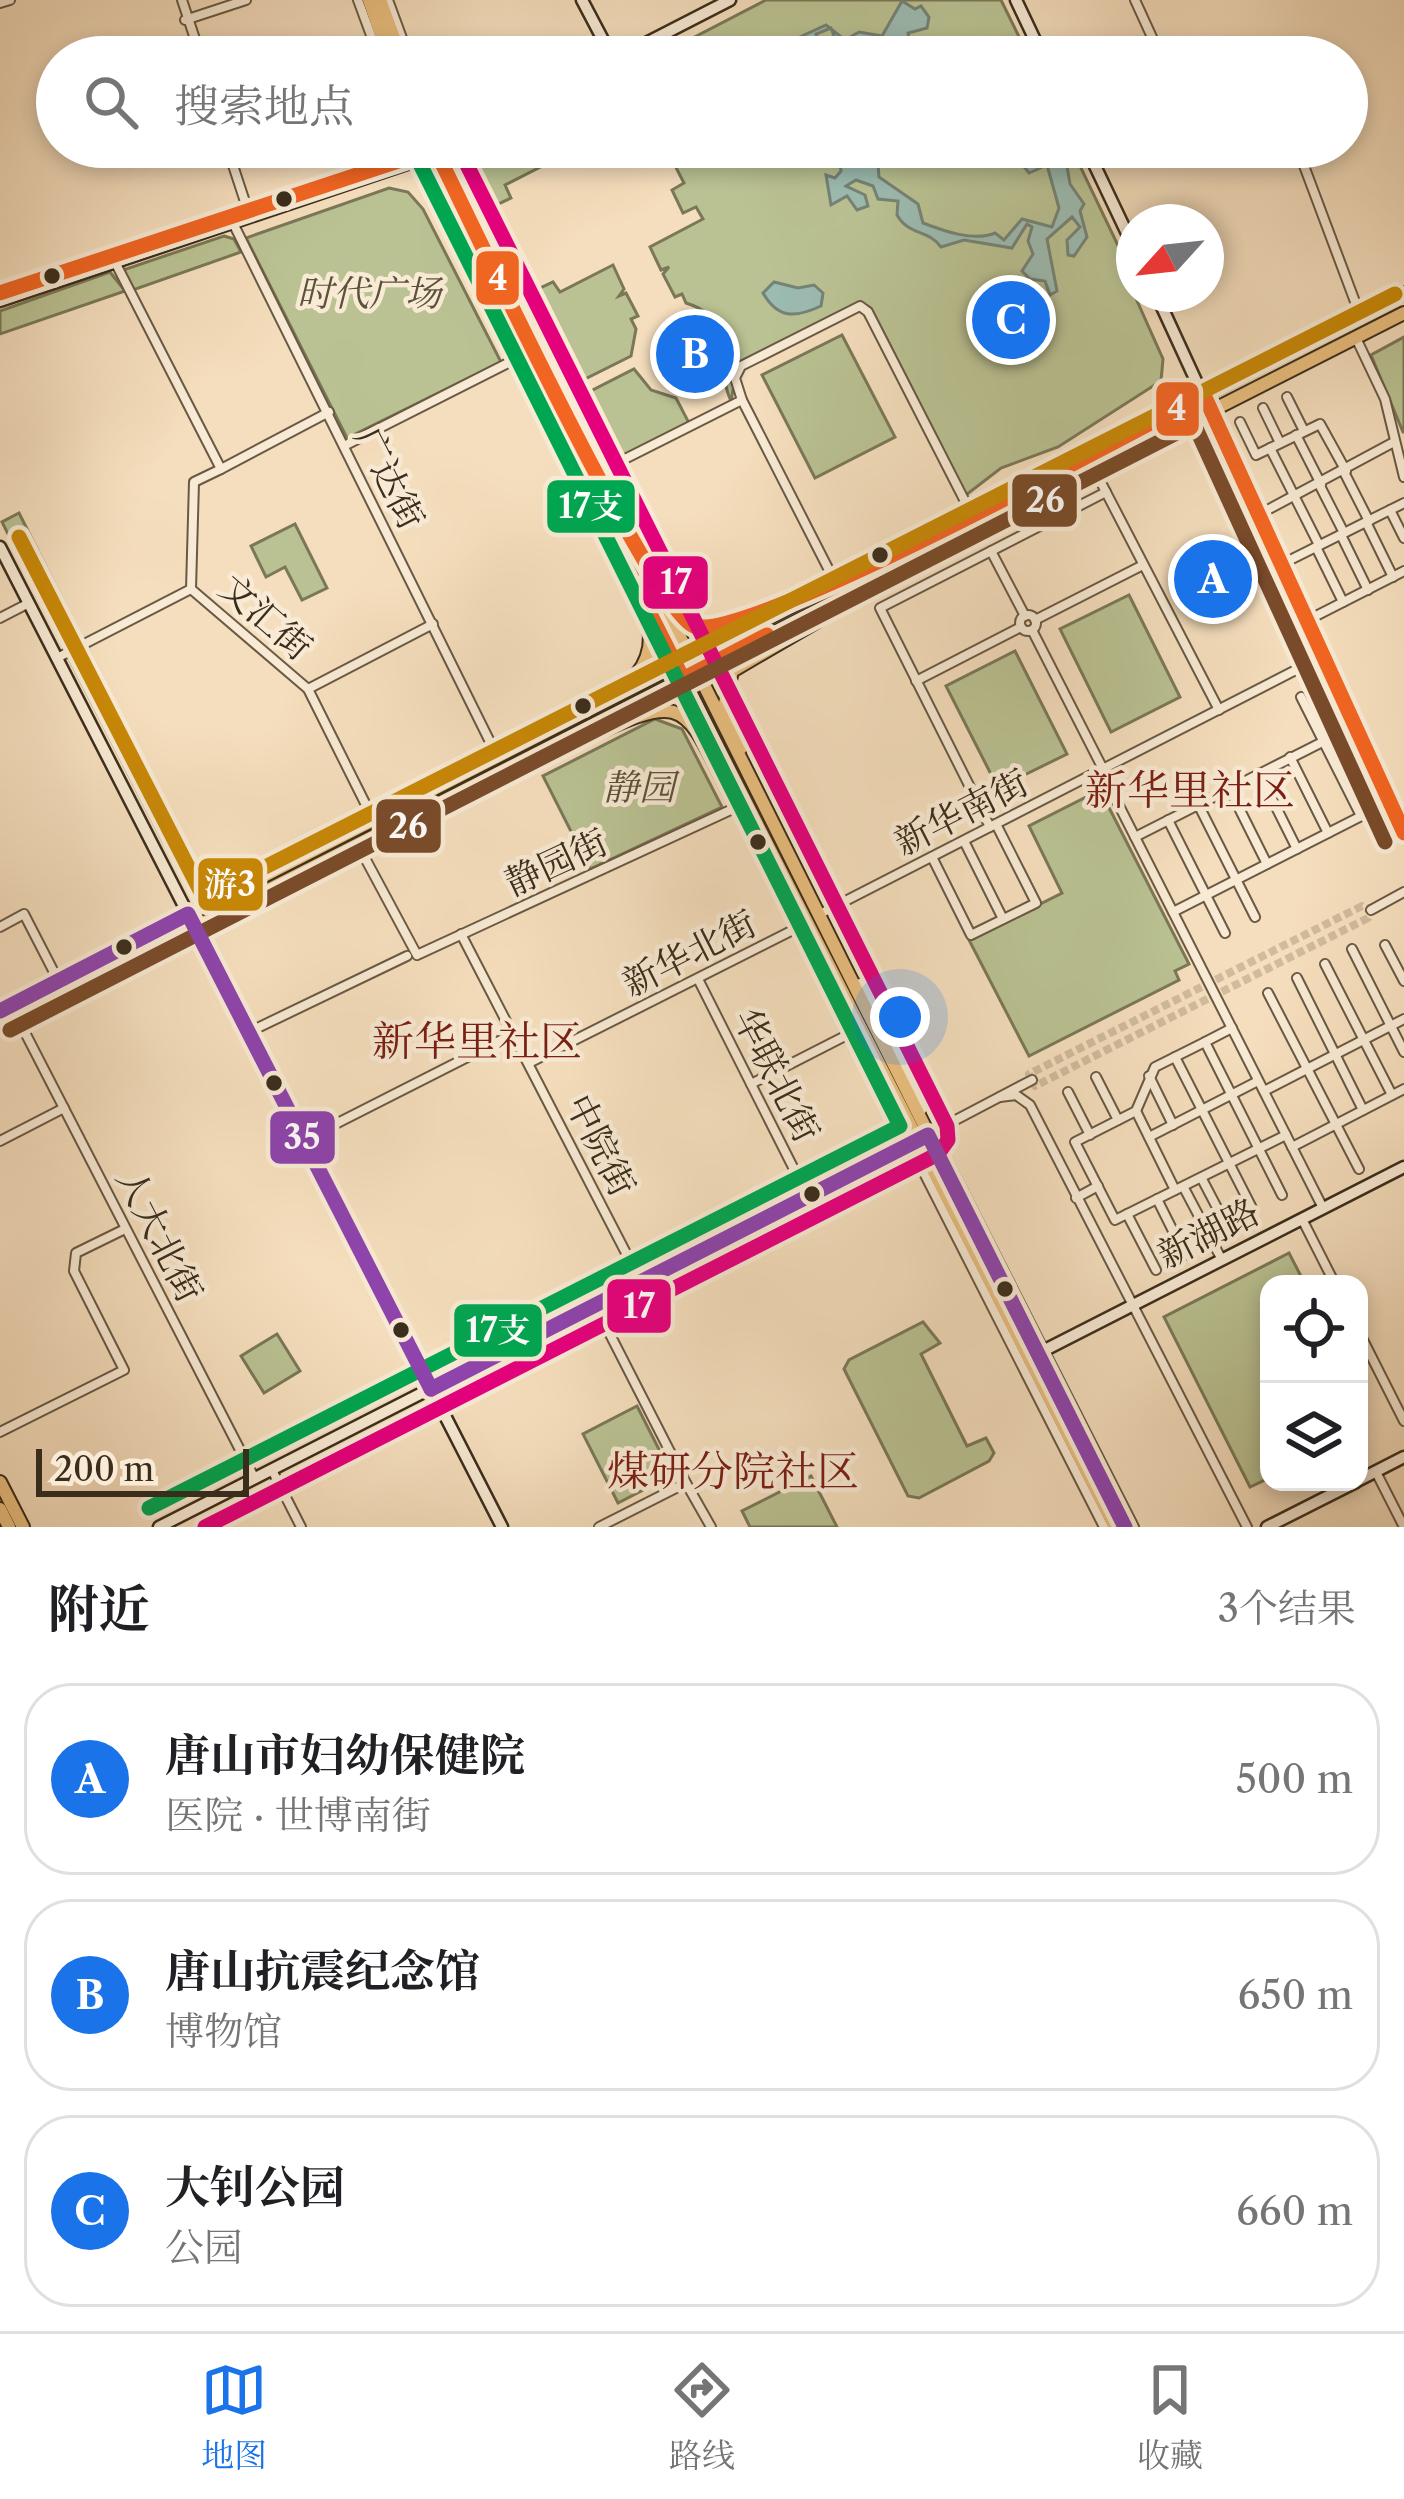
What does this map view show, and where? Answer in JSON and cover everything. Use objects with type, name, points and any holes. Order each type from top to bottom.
[{"type":"main road","points":[[369,0],[382,36]]},
{"type":"main road","points":[[384,0],[397,36]]},
{"type":"main road","points":[[437,168],[520,358],[624,561],[752,789],[812,920]]},
{"type":"main road","points":[[439,168],[596,473],[754,818],[924,1137],[1115,1527]]},
{"type":"main road","points":[[520,765],[854,574],[1404,293]]},
{"type":"main road","points":[[0,1025],[532,738],[841,597],[1404,313]]},
{"type":"main road","points":[[626,535],[650,559],[675,613],[705,631],[730,627],[833,578],[854,574]]},
{"type":"main road","points":[[532,738],[559,717],[630,681],[643,668],[651,633],[624,561]]},
{"type":"main road","points":[[752,789],[747,761],[724,708],[732,671],[816,622],[841,597]]},
{"type":"main road","points":[[0,1011],[646,710],[664,707],[695,726],[737,806],[754,818]]},
{"type":"main road","points":[[924,1137],[1042,1351],[1130,1527]]},
{"type":"main road","points":[[0,1483],[23,1527]]},
{"type":"main road","points":[[0,1509],[9,1527]]},
{"type":"street","points":[[0,4],[10,0]]},
{"type":"street","points":[[180,0],[192,36]]},
{"type":"street","points":[[187,20],[245,0]]},
{"type":"street","points":[[358,0],[371,36]]},
{"type":"street","points":[[582,0],[603,36]]},
{"type":"street","points":[[657,36],[730,0]]},
{"type":"street","points":[[1016,0],[1033,36]]},
{"type":"street","points":[[1135,0],[1151,36]]},
{"type":"street","points":[[236,168],[251,213]]},
{"type":"street","points":[[0,297],[376,168]]},
{"type":"street","points":[[1096,168],[1116,210]]},
{"type":"street","points":[[1305,168],[1360,315]]},
{"type":"street","points":[[0,297],[233,223],[251,213]]},
{"type":"street","name":"广达街","points":[[233,223],[498,758]]},
{"type":"street","points":[[115,262],[221,469],[329,412]]},
{"type":"street","points":[[833,578],[735,378],[741,365],[856,306],[865,308],[972,515]]},
{"type":"street","points":[[1165,312],[1404,833]]},
{"type":"street","points":[[1356,337],[1385,399],[1404,477]]},
{"type":"street","points":[[344,446],[520,358]]},
{"type":"street","points":[[1287,397],[1368,590]]},
{"type":"street","points":[[596,473],[742,400]]},
{"type":"street","points":[[1263,408],[1280,443]]},
{"type":"street","points":[[1240,422],[1256,455],[1322,426],[1393,577]]},
{"type":"street","points":[[1256,516],[1394,442]]},
{"type":"street","points":[[1270,448],[1343,602]]},
{"type":"street","name":"文汇街","points":[[221,469],[194,482],[191,589],[308,689],[374,821]]},
{"type":"street","points":[[1094,469],[1219,710]]},
{"type":"street","points":[[932,857],[971,935],[1036,903],[880,608],[1106,492]]},
{"type":"street","points":[[1279,566],[1404,503]]},
{"type":"street","points":[[1390,510],[1404,538]]},
{"type":"street","points":[[0,548],[502,1527]]},
{"type":"street","points":[[991,551],[1323,1208]]},
{"type":"street","points":[[916,681],[1143,566]]},
{"type":"street","points":[[1304,622],[1404,571]]},
{"type":"street","points":[[57,658],[191,589]]},
{"type":"street","points":[[0,618],[29,603]]},
{"type":"street","points":[[308,689],[433,624]]},
{"type":"street","name":"新华南街","points":[[812,920],[1321,657]]},
{"type":"street","points":[[1300,697],[1361,816]]},
{"type":"street","points":[[1135,837],[1354,726]]},
{"type":"street","points":[[1290,757],[1328,833]]},
{"type":"street","points":[[747,761],[853,1032],[894,1114],[924,1137]]},
{"type":"street","points":[[1259,773],[1297,849]]},
{"type":"street","points":[[1229,788],[1267,864]]},
{"type":"street","points":[[1173,912],[1389,802]]},
{"type":"street","points":[[1198,804],[1255,917]]},
{"type":"street","points":[[737,806],[812,920]]},
{"type":"street","name":"静园街","points":[[461,934],[737,806]]},
{"type":"street","points":[[1168,820],[1225,933]]},
{"type":"street","points":[[964,841],[1003,919]]},
{"type":"street","points":[[358,844],[413,953],[461,934]]},
{"type":"street","points":[[1371,910],[1404,892]]},
{"type":"street","points":[[0,927],[24,914],[58,981]]},
{"type":"street","name":"新华北街","points":[[529,1063],[812,920]]},
{"type":"street","name":"中院街","points":[[461,934],[641,1282]]},
{"type":"street","points":[[1385,944],[1404,981]]},
{"type":"street","points":[[1352,949],[1404,1052]]},
{"type":"street","points":[[249,1032],[407,956]]},
{"type":"street","points":[[1325,964],[1392,1095]]},
{"type":"street","points":[[1297,978],[1363,1110]]},
{"type":"street","name":"华联北街","points":[[698,979],[807,1195]]},
{"type":"street","points":[[1268,993],[1359,1169]]},
{"type":"street","name":"人大北街","points":[[17,1016],[254,1479]]},
{"type":"street","points":[[1264,1091],[1404,1019]]},
{"type":"street","points":[[1232,1028],[1149,1076],[1136,1111],[1076,1142],[1115,1220],[1286,1135]]},
{"type":"street","points":[[751,1084],[853,1032]]},
{"type":"street","points":[[304,1140],[514,1034]]},
{"type":"street","points":[[1204,1042],[1282,1195]]},
{"type":"street","points":[[1175,1057],[1253,1210]]},
{"type":"street","points":[[1149,1076],[1173,1125]]},
{"type":"street","points":[[1096,1077],[1118,1120]]},
{"type":"street","points":[[159,1527],[1033,1080]]},
{"type":"street","points":[[1149,1137],[1258,1081]]},
{"type":"street","points":[[1292,1147],[1404,1089]]},
{"type":"street","points":[[1068,1092],[1090,1135]]},
{"type":"street","points":[[1000,1097],[1016,1095],[1030,1105],[1247,1527]]},
{"type":"street","points":[[0,1141],[64,1108]]},
{"type":"street","points":[[1136,1111],[1222,1260]]},
{"type":"street","points":[[924,1137],[925,1175],[1105,1527]]},
{"type":"street","name":"新湖路","points":[[1042,1351],[1404,1167]]},
{"type":"street","points":[[1202,1179],[1225,1223]]},
{"type":"street","points":[[1076,1198],[1098,1186]]},
{"type":"street","points":[[1156,1199],[1185,1255]]},
{"type":"street","points":[[1127,1214],[1156,1270]]},
{"type":"street","points":[[1302,1219],[1330,1275]]},
{"type":"street","points":[[0,1432],[124,1370],[74,1270],[76,1253],[126,1228]]},
{"type":"street","points":[[595,1305],[711,1527]]},
{"type":"street","points":[[1368,1348],[1404,1421]]},
{"type":"street","points":[[1368,1476],[1404,1457]]},
{"type":"street","points":[[272,1470],[301,1527]]},
{"type":"street","points":[[1376,1472],[1404,1527]]},
{"type":"street","points":[[599,1527],[686,1483]]},
{"type":"street","points":[[1267,1527],[1337,1491]]},
{"type":"green space","points":[[766,0],[1001,0],[1019,36],[697,36]]},
{"type":"green space","points":[[479,168],[538,168],[505,185],[511,198],[492,207],[478,178]]},
{"type":"green space","points":[[676,168],[1081,168],[1116,241],[1116,312],[1142,312],[1163,359],[1161,381],[1058,447],[1001,468],[966,495],[871,308],[862,303],[738,363],[731,401],[714,320],[686,303],[682,294],[675,297],[663,274],[669,267],[661,270],[650,247],[703,219],[696,207],[683,213],[672,190],[684,183]]},
{"type":"green space","name":"时代广场","points":[[389,188],[408,192],[423,209],[501,362],[347,438],[246,238]]},
{"type":"green space","points":[[224,236],[234,239],[241,252],[133,290],[123,270]]},
{"type":"green space","points":[[613,265],[624,289],[619,296],[626,293],[638,316],[631,319],[636,329],[631,356],[581,381],[534,291],[553,282],[560,292]]},
{"type":"green space","points":[[110,272],[125,291],[0,334],[0,311]]},
{"type":"green space","points":[[842,335],[895,437],[815,478],[762,375]]},
{"type":"green space","points":[[1404,337],[1404,432],[1403,432],[1371,355]]},
{"type":"green space","points":[[634,369],[651,390],[676,398],[689,423],[621,457],[587,393]]},
{"type":"green space","points":[[19,513],[83,640],[65,649],[2,522]]},
{"type":"green space","points":[[295,524],[327,588],[302,600],[285,567],[266,577],[251,546]]},
{"type":"green space","points":[[1129,595],[1180,697],[1111,732],[1060,629]]},
{"type":"green space","points":[[88,649],[202,874],[180,866],[164,843],[69,658]]},
{"type":"green space","points":[[1015,651],[1067,754],[998,788],[946,686]]},
{"type":"green space","name":"静园","points":[[655,719],[682,729],[722,807],[590,869],[543,776]]},
{"type":"green space","points":[[1100,790],[1189,964],[1175,971],[1179,980],[1029,1056],[969,940],[1062,893],[1029,826]]},
{"type":"green space","points":[[1289,1253],[1300,1275],[1260,1275],[1260,1482],[1250,1487],[1164,1317]]},
{"type":"green space","points":[[923,1322],[940,1343],[921,1354],[967,1446],[986,1438],[994,1453],[989,1461],[919,1498],[908,1496],[844,1369],[849,1360]]},
{"type":"green space","points":[[277,1334],[300,1371],[264,1393],[241,1356]]},
{"type":"green space","points":[[637,1406],[672,1475],[618,1503],[583,1434]]},
{"type":"green space","points":[[811,1476],[837,1527],[750,1527],[742,1511]]},
{"type":"water","points":[[902,1],[915,9],[921,6],[929,17],[927,28],[882,36]]},
{"type":"water","points":[[826,25],[830,28],[817,36],[802,36]]},
{"type":"water","points":[[878,168],[879,177],[918,204],[923,223],[969,236],[995,233],[1004,240],[1022,219],[1052,227],[1059,208],[1048,168],[1067,168],[1070,184],[1084,204],[1080,211],[1087,237],[1074,256],[1068,255],[1067,240],[1080,227],[1072,217],[1047,239],[1057,291],[1050,295],[1045,281],[1030,279],[1022,271],[1033,254],[1028,241],[1032,227],[1027,224],[1012,248],[964,240],[941,247],[902,222],[897,215],[898,201],[878,199],[873,186],[856,180],[846,186],[865,195],[868,206],[857,210],[847,196],[831,205],[826,175],[835,178],[841,171]]},
{"type":"water","points":[[774,282],[798,288],[814,285],[823,293],[821,306],[803,313],[781,312],[763,293]]},
{"type":"tunnel","points":[[1032,1080],[1029,1074],[1362,906],[1371,910]]},
{"type":"tunnel","points":[[1032,1080],[1035,1086],[1368,918],[1371,910]]},
{"type":"transit line","name":"4","points":[[0,293],[378,168]]},
{"type":"transit line","name":"17支","points":[[149,1508],[900,1126],[422,168]]},
{"type":"transit line","name":"4","points":[[444,168],[603,486],[641,555],[673,604],[694,626],[728,622],[860,570],[1204,395],[1404,833]]},
{"type":"transit line","name":"17","points":[[205,1527],[938,1154],[948,1140],[947,1126],[468,168]]},
{"type":"transit line","name":"游3","points":[[19,537],[204,898],[1395,294]]},
{"type":"transit line","name":"26","points":[[10,1030],[1194,424],[1385,842]]},
{"type":"transit line","name":"4","points":[[642,598],[683,679],[767,635]]},
{"type":"transit line","name":"35","points":[[0,1011],[188,914],[431,1389]]},
{"type":"transit line","name":"35","points":[[431,1389],[928,1135],[1125,1527]]},
{"type":"place","name":"大钊公园","points":[[1011,320]]},
{"type":"place","name":"唐山抗震纪念馆","points":[[695,354]]},
{"type":"place","name":"唐山市妇幼保健院","points":[[1213,579]]},
{"type":"district","name":"新华里社区","points":[[1190,790]]},
{"type":"district","name":"新华里社区","points":[[477,1041]]},
{"type":"district","name":"煤研分院社区","points":[[733,1471]]}]
